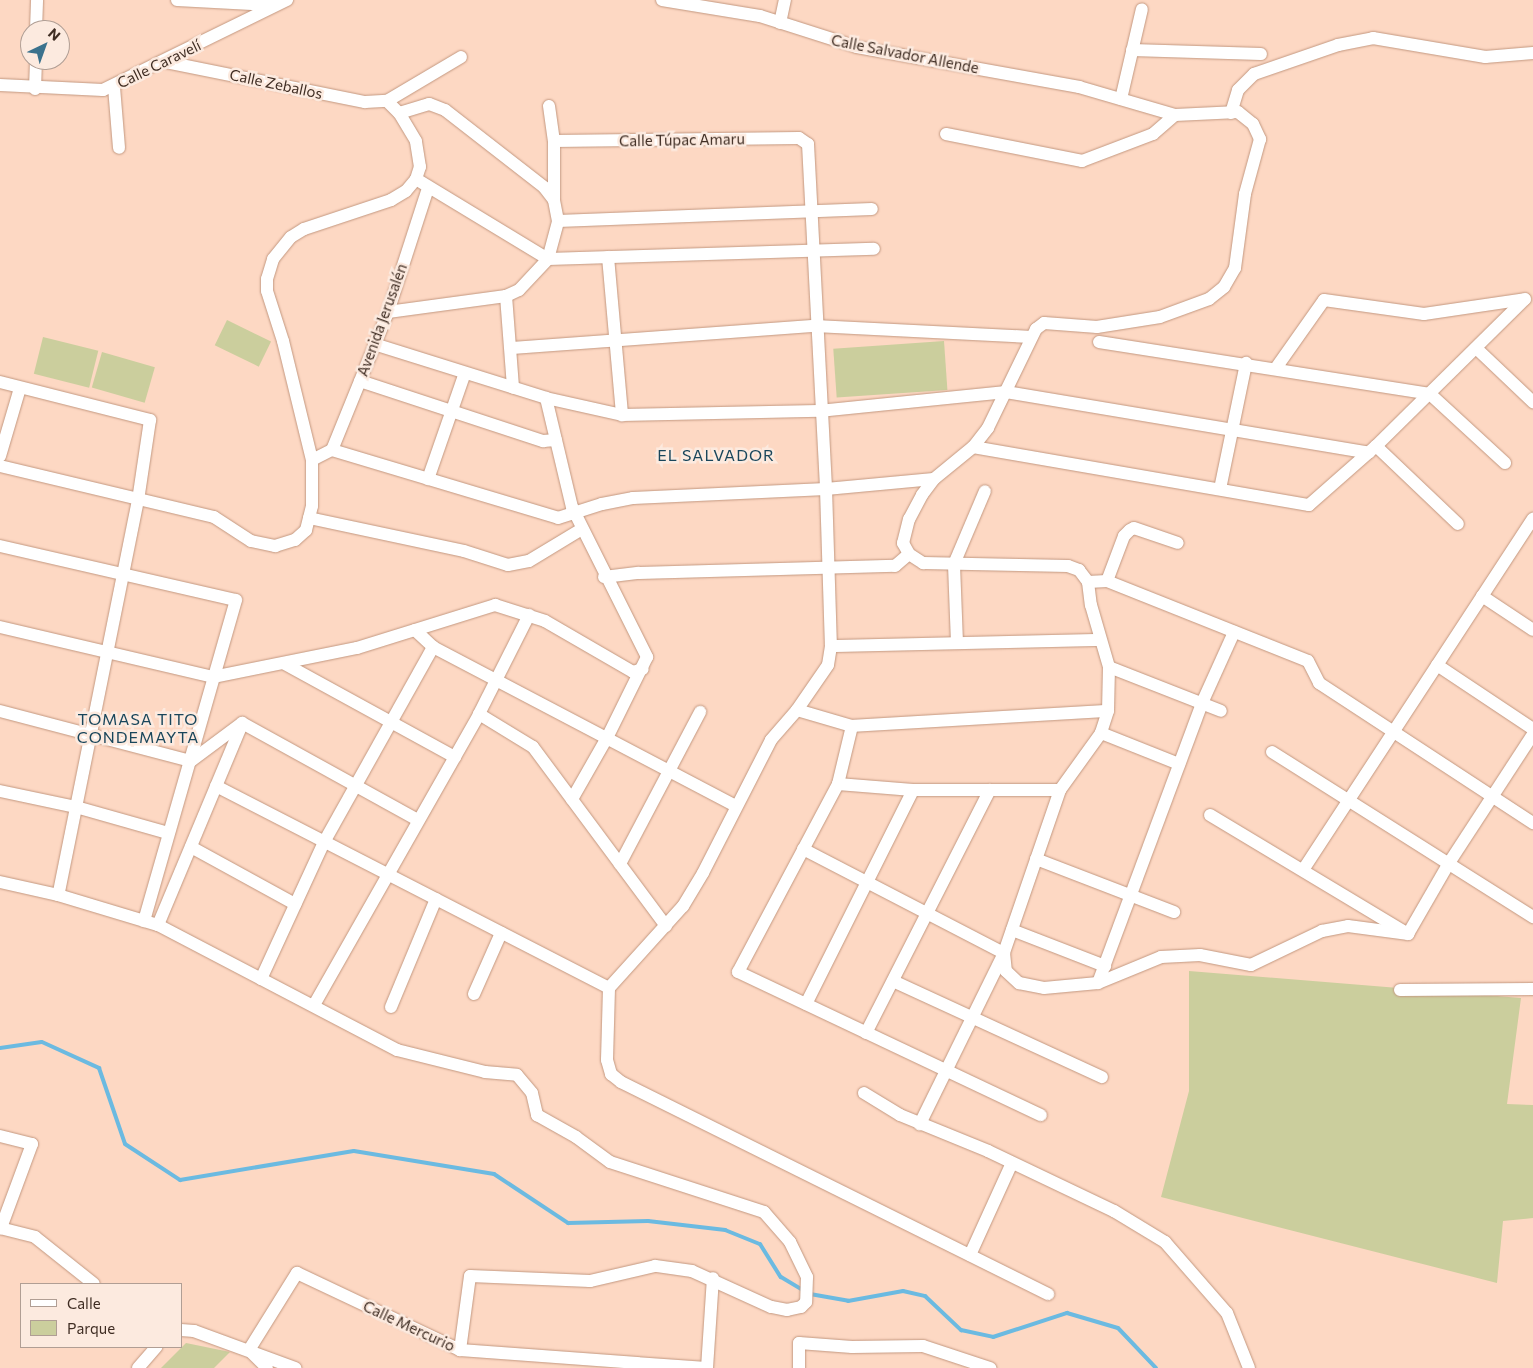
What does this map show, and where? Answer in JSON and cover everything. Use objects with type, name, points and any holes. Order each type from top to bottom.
[{"type":"street","points":[[36,20],[37,0]]},
{"type":"street","points":[[177,0],[274,5],[287,0]]},
{"type":"street","name":"Calle Salvador Allende","points":[[662,0],[760,16],[857,47],[1079,87],[1175,116]]},
{"type":"street","points":[[780,23],[785,0]]},
{"type":"street","name":"Calle Caravelí","points":[[0,86],[93,92],[114,87],[274,5]]},
{"type":"street","points":[[1121,99],[1142,9]]},
{"type":"street","points":[[1231,113],[1238,90],[1254,74],[1338,45],[1373,38],[1485,57],[1533,53]]},
{"type":"street","points":[[1132,50],[1262,54]]},
{"type":"street","points":[[0,466],[214,517],[251,541],[275,546],[295,540],[306,530],[312,506],[312,460],[283,340],[267,291],[270,269],[280,249],[304,229],[391,200],[406,191],[416,179],[420,152],[400,113],[387,101],[461,57]]},
{"type":"street","name":"Calle Zeballos","points":[[166,62],[340,98],[365,102],[387,101]]},
{"type":"street","points":[[35,89],[36,70]]},
{"type":"street","points":[[114,87],[119,148]]},
{"type":"street","points":[[400,113],[429,104],[445,110],[544,187],[554,200]]},
{"type":"street","points":[[388,312],[506,296],[519,290],[548,260],[558,221],[554,200],[554,141],[549,106]]},
{"type":"street","points":[[920,1124],[944,1070],[1004,953],[1060,790],[1101,733],[1108,711],[1109,666],[1100,640],[1088,582],[1079,570],[1068,566],[923,564],[909,554],[903,542],[909,519],[934,479],[973,447],[1000,409],[1031,337],[1044,322],[1097,327],[1160,317],[1209,299],[1224,287],[1235,268],[1245,194],[1260,140],[1253,124],[1238,112],[1175,116],[1153,134],[1082,161],[946,134]]},
{"type":"street","name":"Calle Túpac Amaru","points":[[554,141],[799,138],[808,144],[810,211]]},
{"type":"street","points":[[416,179],[548,260],[874,249]]},
{"type":"street","name":"Avenida Jerusalén","points":[[332,450],[388,312],[428,188]]},
{"type":"street","points":[[558,221],[872,209]]},
{"type":"street","points":[[810,211],[819,411],[826,489],[827,568],[831,646],[828,665],[797,710],[771,740],[736,806],[704,873],[666,926],[609,988],[607,1060],[611,1074],[621,1082],[1048,1294]]},
{"type":"street","points":[[608,257],[622,415]]},
{"type":"street","points":[[506,296],[512,348],[513,388]]},
{"type":"street","points":[[973,447],[1309,505],[1373,450],[1526,299],[1424,314],[1324,300],[1276,368]]},
{"type":"street","points":[[512,348],[815,326],[1031,337]]},
{"type":"street","points":[[1099,342],[1246,363],[1430,394],[1505,463]]},
{"type":"street","points":[[374,344],[546,398],[622,415],[819,411],[1006,392],[1232,430],[1373,450],[1458,524]]},
{"type":"street","points":[[1476,348],[1533,402]]},
{"type":"street","points":[[1220,489],[1246,363]]},
{"type":"street","points":[[428,479],[465,372]]},
{"type":"street","points":[[360,381],[543,441],[556,440]]},
{"type":"street","points":[[0,382],[150,420],[138,500],[58,895]]},
{"type":"street","points":[[0,456],[20,388]]},
{"type":"street","points":[[546,398],[576,515],[604,577],[647,657],[643,669],[608,736],[572,799]]},
{"type":"street","points":[[312,460],[332,450],[558,518],[576,515],[602,504],[633,498],[826,489],[934,479]]},
{"type":"street","points":[[957,643],[954,564],[984,491]]},
{"type":"street","points":[[308,518],[464,551],[508,565],[530,561],[582,529]]},
{"type":"street","points":[[1303,870],[1482,596],[1529,534],[1533,518]]},
{"type":"street","points":[[1107,581],[1130,530],[1134,528],[1178,543]]},
{"type":"street","points":[[0,546],[124,572],[236,600],[144,921]]},
{"type":"street","points":[[604,577],[639,573],[895,566],[909,554]]},
{"type":"street","points":[[1088,582],[1107,581],[1308,661],[1319,683],[1394,730],[1533,823]]},
{"type":"street","points":[[1482,596],[1533,630]]},
{"type":"street","points":[[0,627],[213,676],[285,664],[415,630],[495,605],[545,621],[633,672],[643,669]]},
{"type":"street","points":[[314,1005],[479,714],[528,615]]},
{"type":"street","points":[[415,630],[433,647],[608,736],[736,806]]},
{"type":"street","points":[[1098,983],[1202,703],[1234,632]]},
{"type":"street","points":[[831,646],[1100,640]]},
{"type":"street","points":[[261,979],[323,844],[433,647]]},
{"type":"street","points":[[285,664],[390,724],[455,757]]},
{"type":"street","points":[[1437,665],[1533,729]]},
{"type":"street","points":[[1109,666],[1221,711]]},
{"type":"street","points":[[797,710],[852,726],[1108,711]]},
{"type":"street","points":[[0,711],[92,733],[191,761]]},
{"type":"street","points":[[620,864],[672,771],[700,712]]},
{"type":"street","points":[[479,714],[533,747],[666,926]]},
{"type":"street","points":[[191,761],[242,723]]},
{"type":"street","points":[[242,723],[418,820]]},
{"type":"street","points":[[158,925],[242,723]]},
{"type":"street","points":[[852,726],[838,784],[738,972],[1041,1115]]},
{"type":"street","points":[[1101,733],[1179,764]]},
{"type":"street","points":[[1408,934],[1449,863],[1533,734]]},
{"type":"street","points":[[1272,752],[1533,917]]},
{"type":"street","points":[[838,784],[912,790],[1060,790]]},
{"type":"street","points":[[216,786],[323,844],[389,875],[609,988]]},
{"type":"street","points":[[806,1004],[864,883],[912,790]]},
{"type":"street","points":[[866,1033],[990,790]]},
{"type":"street","points":[[0,791],[76,807],[168,833]]},
{"type":"street","points":[[1210,815],[1408,934]]},
{"type":"street","points":[[191,847],[295,904]]},
{"type":"street","points":[[803,849],[864,883],[1004,953]]},
{"type":"street","points":[[1036,859],[1174,912]]},
{"type":"street","points":[[0,882],[58,895],[158,925],[397,1050],[485,1072],[517,1075],[532,1093],[537,1115],[576,1137],[610,1162],[764,1212],[790,1242],[807,1278],[808,1294],[800,1307],[787,1310],[764,1304],[713,1278],[692,1271],[655,1266],[590,1281],[470,1276],[460,1350]]},
{"type":"street","points":[[391,1007],[436,899]]},
{"type":"street","points":[[1004,953],[1006,971],[1019,983],[1044,988],[1098,983],[1161,957],[1200,955],[1251,965],[1322,931],[1348,926],[1408,934]]},
{"type":"street","points":[[1012,930],[1105,966]]},
{"type":"street","points":[[474,994],[501,932]]},
{"type":"street","points":[[893,981],[1102,1077]]},
{"type":"street","points":[[1400,990],[1533,989]]},
{"type":"street","points":[[864,1093],[920,1124],[1012,1163],[1114,1211],[1165,1242],[1227,1313],[1250,1368]]},
{"type":"street","points":[[0,1136],[32,1144],[0,1228],[35,1237],[93,1283]]},
{"type":"street","points":[[970,1255],[1012,1163]]},
{"type":"street","name":"Calle Mercurio","points":[[249,1350],[297,1273],[460,1350],[707,1368]]},
{"type":"street","points":[[707,1368],[713,1278]]},
{"type":"street","points":[[182,1330],[249,1350],[296,1368]]},
{"type":"street","points":[[799,1368],[800,1343],[852,1347],[923,1346],[990,1368]]},
{"type":"street","points":[[139,1368],[155,1348]]},
{"type":"street","points":[[249,1350],[268,1368]]},
{"type":"green space","points":[[227,320],[271,341],[259,367],[215,345]]},
{"type":"green space","points":[[43,337],[98,351],[89,388],[34,374]]},
{"type":"green space","points":[[944,341],[947,390],[837,398],[833,349]]},
{"type":"green space","points":[[102,352],[155,367],[145,403],[92,388]]},
{"type":"green space","points":[[1189,971],[1521,998],[1507,1104],[1533,1105],[1533,1218],[1503,1221],[1497,1283],[1161,1197],[1189,1091]]},
{"type":"green space","points":[[186,1343],[230,1352],[214,1368],[161,1368]]},
{"type":"waterway","points":[[0,1048],[42,1042],[99,1068],[125,1144],[180,1180],[354,1151],[494,1174],[568,1223],[648,1221],[725,1230],[760,1244],[781,1277],[804,1291]]},
{"type":"waterway","points":[[810,1294],[848,1301],[903,1291],[925,1296],[961,1330],[993,1337],[1067,1313],[1118,1328],[1156,1368]]},
{"type":"district","name":"EL SALVADOR","points":[[716,455]]},
{"type":"district","name":"TOMASA TITO CONDEMAYTA","points":[[138,728]]}]
